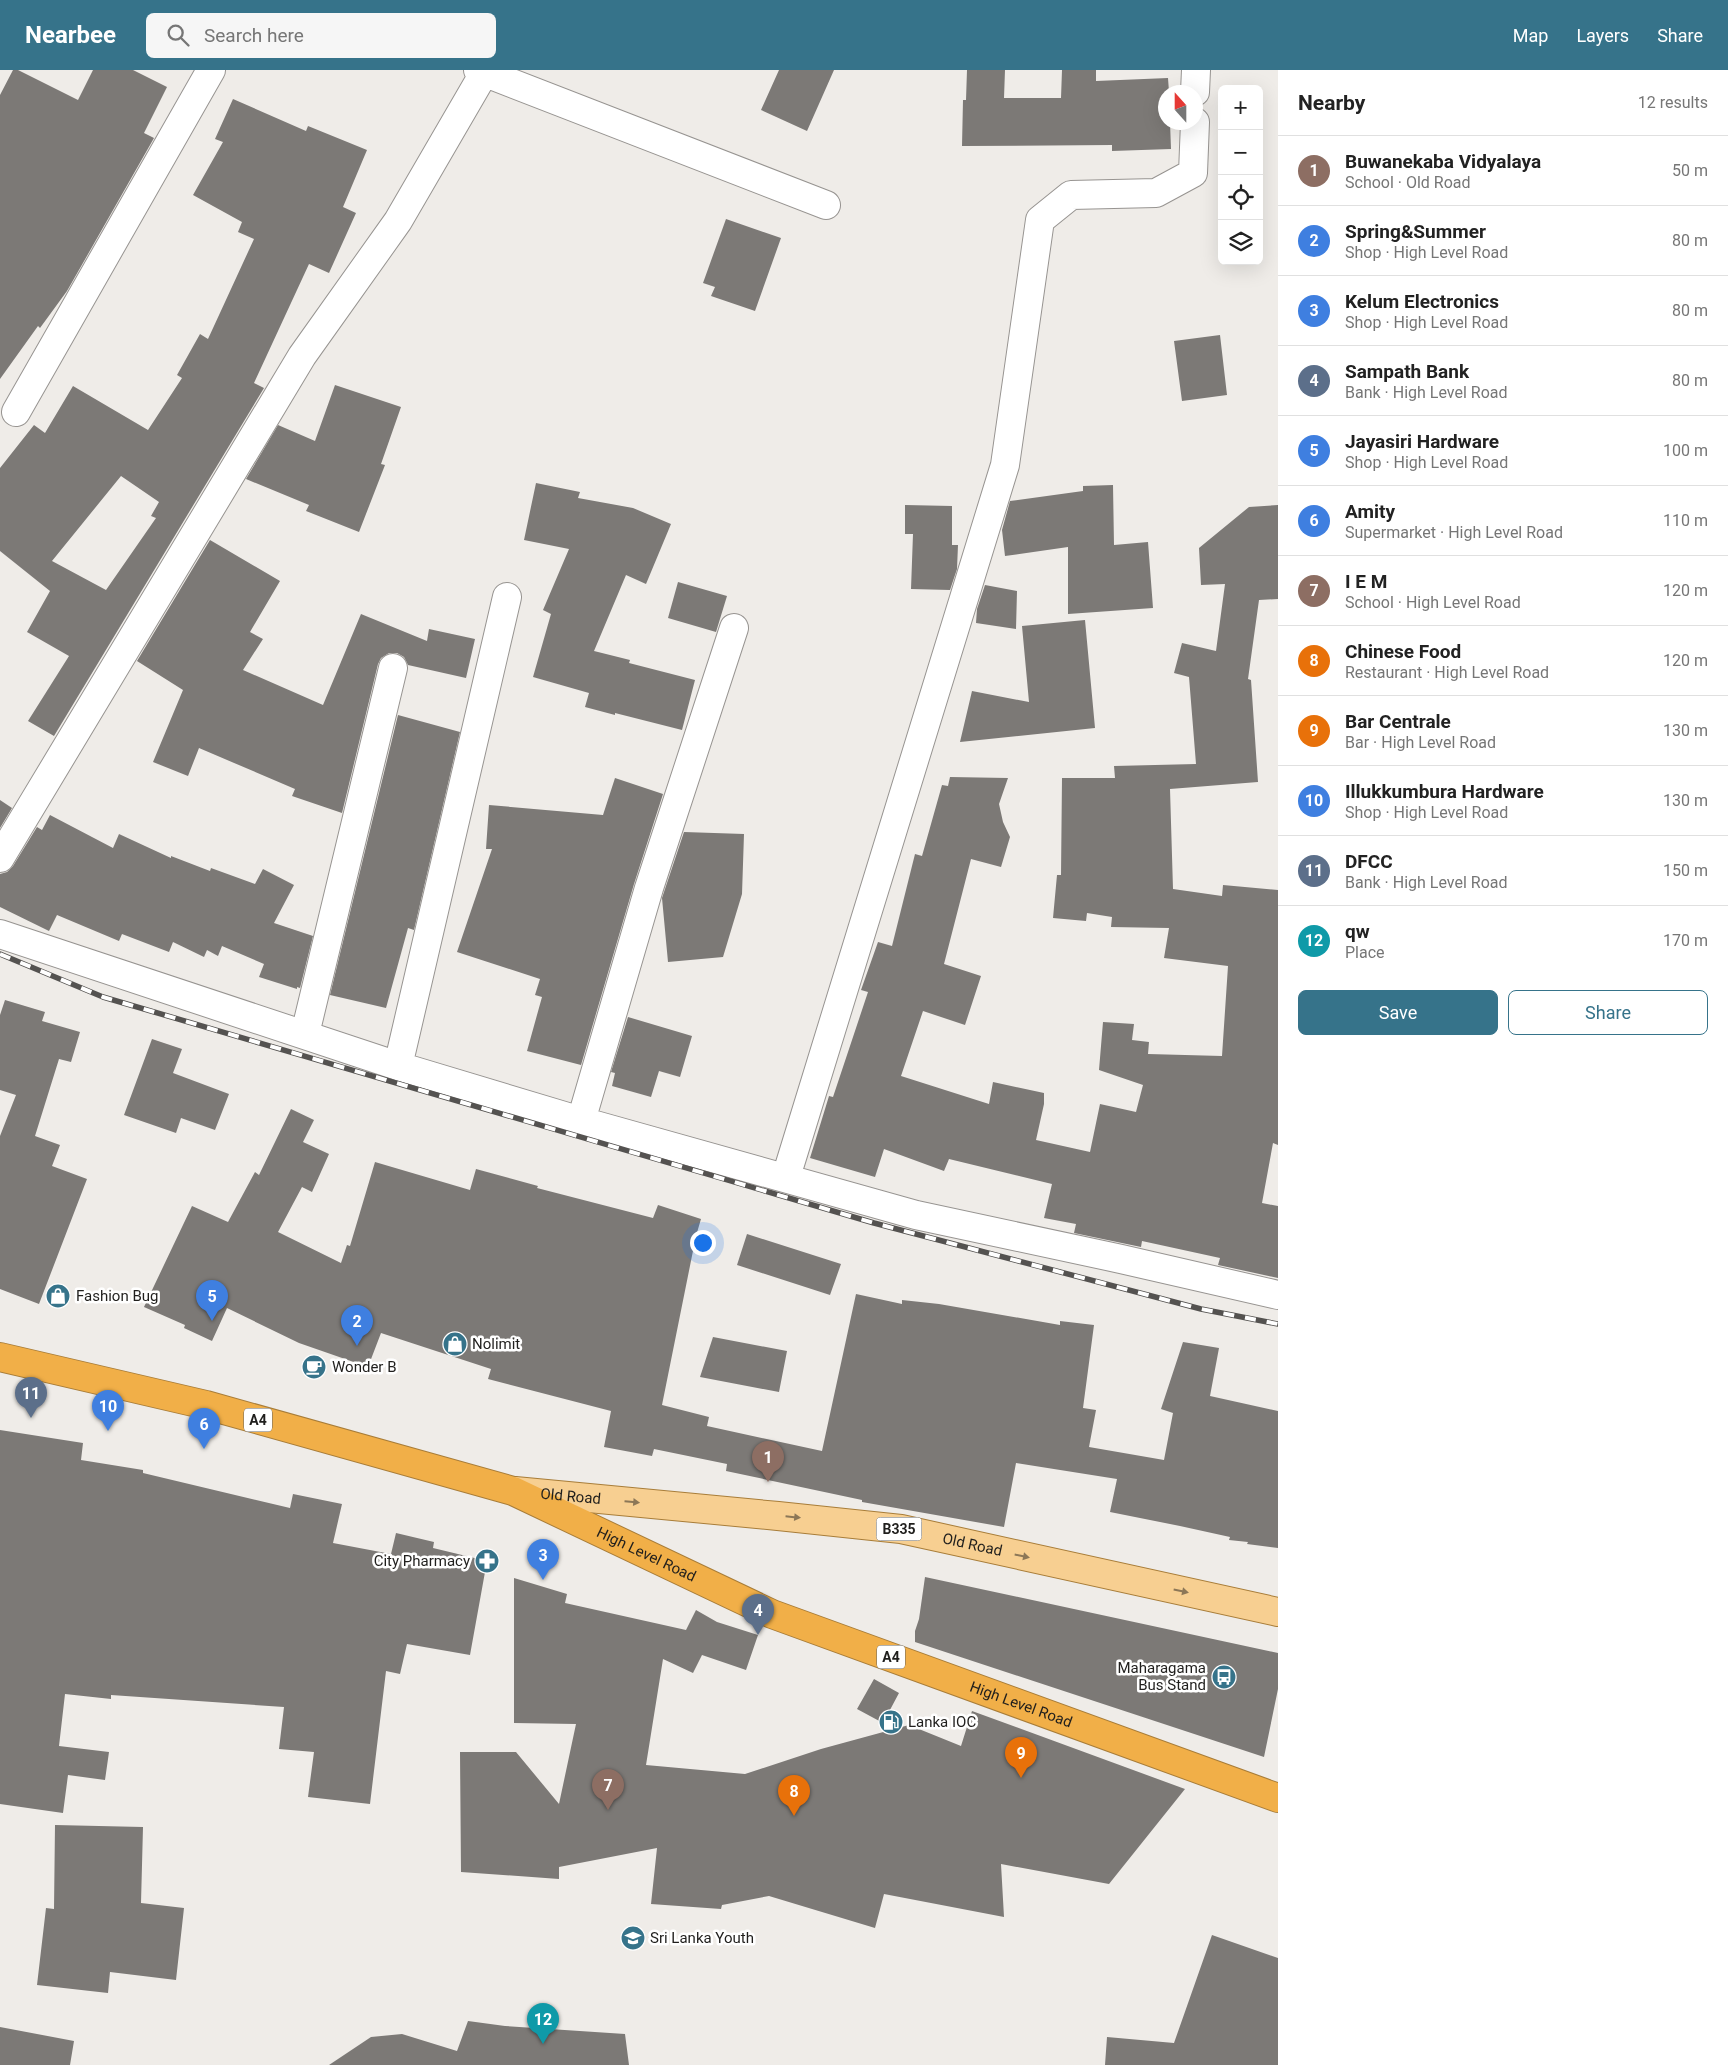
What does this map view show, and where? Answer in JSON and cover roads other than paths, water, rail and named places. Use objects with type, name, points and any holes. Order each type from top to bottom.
[{"type":"highway","name":"High Level Road","points":[[0,1357],[206,1405],[513,1491],[772,1614],[1278,1798]]},
{"type":"main road","name":"Old Road","points":[[513,1491],[768,1515],[901,1530],[1278,1612]]},
{"type":"street","points":[[16,412],[211,70]]},
{"type":"street","points":[[1195,85],[1196,70]]},
{"type":"street","points":[[0,858],[302,356],[398,221],[481,72],[826,205]]},
{"type":"street","points":[[786,1177],[1005,465],[1040,220],[1071,195],[1156,193],[1193,172],[1194,130]]},
{"type":"street","points":[[398,1066],[507,597]]},
{"type":"street","points":[[581,1121],[649,888],[734,628]]},
{"type":"street","points":[[305,1034],[393,668]]},
{"type":"street","points":[[0,934],[398,1066],[581,1121],[916,1215],[1278,1295]]},
{"type":"railway","points":[[0,954],[103,997],[874,1223],[1201,1309],[1278,1324]]},
{"type":"place","name":"Fashion Bug","points":[[58,1296]]},
{"type":"place","name":"Jayasiri Hardware","points":[[212,1321]]},
{"type":"place","name":"Nolimit","points":[[455,1344]]},
{"type":"place","name":"Spring&Summer","points":[[357,1346]]},
{"type":"place","name":"Wonder B","points":[[314,1367]]},
{"type":"place","name":"DFCC","points":[[31,1418]]},
{"type":"place","name":"Illukkumbura Hardware","points":[[108,1431]]},
{"type":"place","name":"Amity","points":[[204,1449]]},
{"type":"place","name":"Buwanekaba Vidyalaya","points":[[768,1482]]},
{"type":"place","name":"City Pharmacy","points":[[487,1561]]},
{"type":"place","name":"Kelum Electronics","points":[[543,1580]]},
{"type":"place","name":"Sampath Bank","points":[[758,1635]]},
{"type":"place","name":"Maharagama Bus Stand","points":[[1224,1677]]},
{"type":"place","name":"Lanka IOC","points":[[891,1722]]},
{"type":"place","name":"Bar Centrale","points":[[1021,1778]]},
{"type":"place","name":"I E M","points":[[608,1810]]},
{"type":"place","name":"Chinese Food","points":[[794,1816]]},
{"type":"place","name":"Sri Lanka Youth","points":[[633,1938]]},
{"type":"place","name":"qw","points":[[543,2044]]}]
